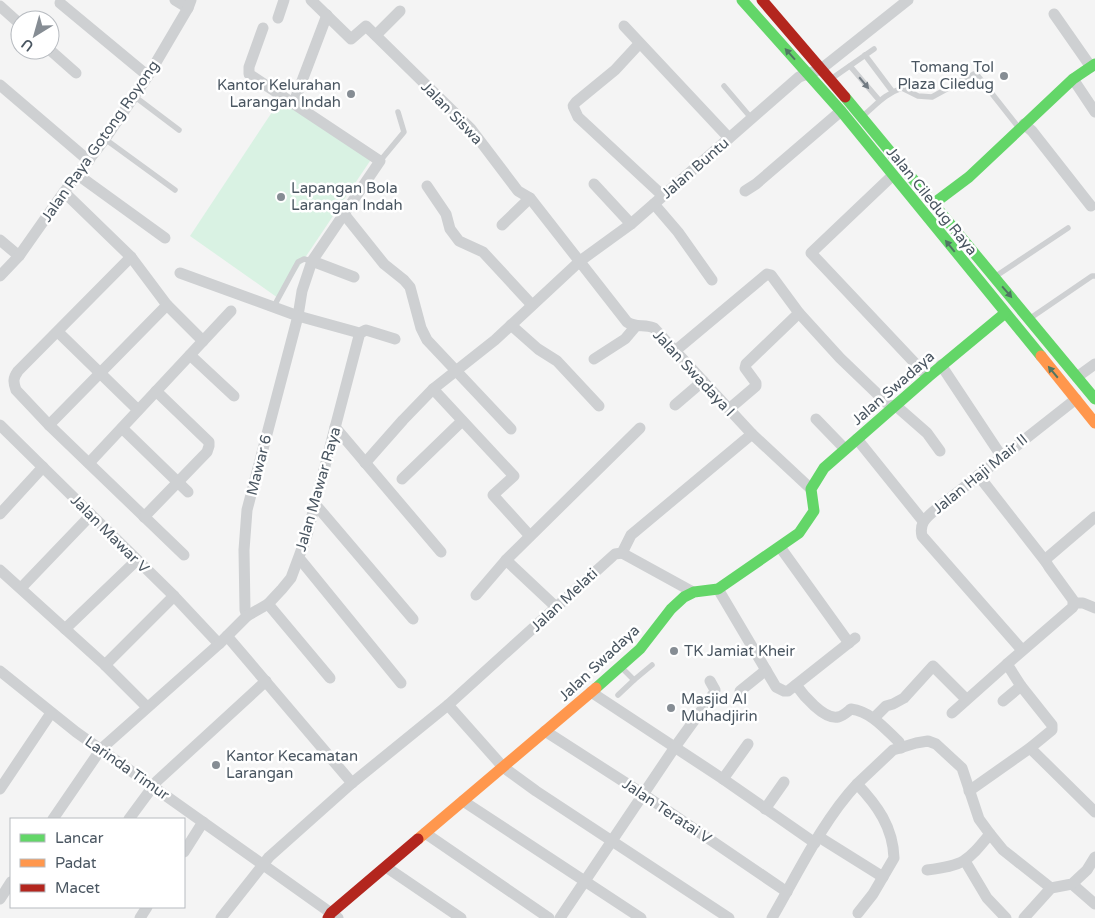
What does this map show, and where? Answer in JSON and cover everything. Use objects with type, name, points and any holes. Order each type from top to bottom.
[{"type":"street","points":[[175,0],[189,4]]},
{"type":"street","points":[[278,18],[284,0]]},
{"type":"street","points":[[310,0],[351,39],[366,26],[376,36],[400,11]]},
{"type":"street","name":"Jalan Ciledug Raya","points":[[742,0],[841,112],[1004,314],[1095,423]]},
{"type":"street","name":"Jalan Ciledug Raya","points":[[762,0],[862,117],[1095,399]]},
{"type":"street","name":"Jalan Buntu","points":[[365,463],[403,420],[434,389],[496,340],[580,261],[631,224],[799,77],[821,68],[908,0]]},
{"type":"street","points":[[60,3],[148,76]]},
{"type":"street","name":"Jalan Raya Gotong Royong","points":[[0,276],[19,256],[64,192],[105,139],[148,76],[189,4]]},
{"type":"street","points":[[0,6],[10,15]]},
{"type":"street","points":[[933,204],[969,178],[1022,126],[1073,80],[1093,66],[1054,14]]},
{"type":"street","points":[[294,102],[327,15]]},
{"type":"street","points":[[624,26],[729,138]]},
{"type":"street","points":[[264,28],[248,72],[380,161]]},
{"type":"street","name":"Jalan Siswa","points":[[376,36],[471,129],[518,191],[530,198],[580,261]]},
{"type":"street","points":[[639,44],[615,70],[573,106],[578,116],[663,196]]},
{"type":"street","points":[[60,59],[76,73]]},
{"type":"street","points":[[1073,80],[1095,112]]},
{"type":"street","points":[[0,85],[89,161]]},
{"type":"street","points":[[745,191],[756,184],[841,112]]},
{"type":"street","points":[[1022,126],[1032,131],[1091,206]]},
{"type":"street","name":"Mawar 6","points":[[247,616],[245,610],[244,550],[247,510],[298,316],[302,291],[312,261],[380,161]]},
{"type":"street","points":[[78,175],[166,238]]},
{"type":"street","points":[[892,176],[811,253],[928,377]]},
{"type":"street","points":[[594,184],[631,224]]},
{"type":"street","points":[[427,186],[446,214],[450,228],[459,241],[483,252],[532,305]]},
{"type":"street","points":[[64,192],[131,258],[167,305],[204,341]]},
{"type":"street","points":[[502,224],[530,198]]},
{"type":"street","points":[[654,204],[678,232],[712,280]]},
{"type":"street","points":[[344,214],[384,264],[410,287],[421,328],[428,340],[478,396],[511,429]]},
{"type":"street","points":[[0,240],[19,256]]},
{"type":"street","points":[[131,258],[18,371],[14,377],[13,384],[16,390],[49,425],[184,555]]},
{"type":"street","points":[[312,261],[354,277]]},
{"type":"street","name":"Jalan Swadaya I","points":[[580,261],[627,322],[636,326],[650,326],[654,328],[752,434],[811,489]]},
{"type":"street","points":[[180,273],[298,316],[358,334],[366,330],[395,339]]},
{"type":"street","points":[[675,351],[759,280],[767,274],[771,275],[799,313],[840,358],[893,406],[927,433],[940,451]]},
{"type":"street","points":[[49,425],[167,305]]},
{"type":"street","points":[[89,463],[231,311]]},
{"type":"street","points":[[729,409],[756,386],[756,383],[745,368],[746,364],[799,313]]},
{"type":"street","name":"Jalan Swadaya","points":[[811,489],[824,468],[857,438],[941,365],[1004,314]]},
{"type":"street","points":[[511,325],[538,349],[557,361],[599,406]]},
{"type":"street","points":[[594,359],[625,339],[636,326]]},
{"type":"street","points":[[58,332],[138,410]]},
{"type":"street","name":"Jalan Mawar Raya","points":[[54,818],[101,749],[223,640],[247,616],[268,604],[290,578],[307,535],[360,336],[358,334]]},
{"type":"street","points":[[190,355],[234,396]]},
{"type":"street","points":[[1078,377],[1095,364]]},
{"type":"street","points":[[941,365],[1002,457]]},
{"type":"street","points":[[675,405],[703,381]]},
{"type":"street","points":[[434,389],[514,476],[493,495],[530,536]]},
{"type":"street","points":[[144,516],[207,452],[209,446],[209,442],[156,391]]},
{"type":"street","name":"Jalan Haji Mair II","points":[[1022,650],[922,536],[921,526],[924,521],[978,475],[1076,399]]},
{"type":"street","points":[[816,419],[845,449]]},
{"type":"street","points":[[402,479],[462,421]]},
{"type":"street","name":"Jalan Mawar V","points":[[0,425],[174,596],[266,681],[352,783]]},
{"type":"street","points":[[336,427],[441,552]]},
{"type":"street","points":[[122,428],[188,492]]},
{"type":"street","points":[[476,595],[506,560],[640,428]]},
{"type":"street","points":[[752,434],[631,535],[622,552],[693,592],[718,589],[799,533],[808,522],[814,510],[811,489]]},
{"type":"street","points":[[857,438],[924,521]]},
{"type":"street","points":[[0,514],[43,468]]},
{"type":"street","points":[[978,475],[1046,562],[1074,603]]},
{"type":"street","points":[[315,504],[413,619]]},
{"type":"street","points":[[21,588],[91,515]]},
{"type":"street","points":[[1046,562],[1049,556],[1095,517]]},
{"type":"street","points":[[718,589],[776,687],[780,690],[788,691],[852,640],[780,547]]},
{"type":"street","name":"Jalan Melati","points":[[222,918],[262,864],[352,783],[448,705],[607,560],[615,554],[622,552]]},
{"type":"street","points":[[299,558],[401,683]]},
{"type":"street","points":[[65,628],[137,560]]},
{"type":"street","points":[[506,560],[556,607]]},
{"type":"street","points":[[0,570],[105,665],[147,707]]},
{"type":"street","name":"Jalan Swadaya","points":[[332,916],[386,867],[621,667],[647,642],[668,612],[693,592]]},
{"type":"street","points":[[105,665],[174,596]]},
{"type":"street","points":[[952,713],[1073,607],[1074,603]]},
{"type":"street","points":[[1074,603],[1083,603],[1095,608]]},
{"type":"street","points":[[268,604],[330,678]]},
{"type":"street","points":[[968,791],[1030,748],[1053,727],[1021,686],[1007,664]]},
{"type":"street","points":[[874,718],[886,706],[904,698],[933,666],[966,699]]},
{"type":"street","points":[[740,692],[766,670]]},
{"type":"street","name":"Larinda Timur","points":[[1,675],[332,916]]},
{"type":"street","points":[[130,818],[152,786],[266,681]]},
{"type":"street","points":[[560,918],[675,747],[714,693],[715,690],[710,681]]},
{"type":"street","points":[[796,685],[829,718],[840,717],[851,709],[860,710],[874,718],[899,742],[901,748]]},
{"type":"street","points":[[1003,701],[1021,686]]},
{"type":"street","points":[[591,692],[765,809],[883,877]]},
{"type":"street","points":[[448,705],[503,767],[536,791],[728,918]]},
{"type":"street","points":[[0,789],[51,713]]},
{"type":"street","name":"Jalan Teratai V","points":[[545,731],[643,794],[787,892]]},
{"type":"street","points":[[772,918],[817,840],[846,795],[892,750],[928,742],[936,744],[962,768],[979,820],[1003,850],[1051,888]]},
{"type":"street","points":[[723,779],[748,744]]},
{"type":"street","points":[[1030,748],[1095,812]]},
{"type":"street","points":[[765,809],[784,782]]},
{"type":"street","points":[[857,784],[885,819],[889,829],[894,858],[873,894],[858,912]]},
{"type":"street","points":[[463,801],[641,918]]},
{"type":"street","points":[[185,850],[204,822]]},
{"type":"street","points":[[426,833],[549,918]]},
{"type":"street","points":[[927,870],[945,868],[965,861],[990,834]]},
{"type":"street","points":[[1024,918],[1051,888],[1072,884],[1087,870],[1095,857]]},
{"type":"street","points":[[965,861],[987,898],[1006,918]]},
{"type":"street","points":[[386,867],[461,918]]},
{"type":"street","points":[[0,899],[10,884]]},
{"type":"street","points":[[1072,884],[1095,904]]},
{"type":"lane","points":[[820,87],[874,49]]},
{"type":"lane","points":[[865,55],[892,92]]},
{"type":"lane","points":[[850,66],[879,100]]},
{"type":"lane","points":[[862,117],[879,100],[902,88],[918,96],[932,96],[974,74],[978,76],[1022,126]]},
{"type":"lane","points":[[724,86],[752,119]]},
{"type":"lane","points":[[134,96],[179,130]]},
{"type":"lane","points":[[380,161],[404,132],[398,112]]},
{"type":"lane","points":[[105,139],[175,190]]},
{"type":"lane","points":[[995,278],[1068,228]]},
{"type":"lane","points":[[273,308],[298,262],[304,259],[312,261]]},
{"type":"lane","points":[[1030,319],[1092,276],[1095,276]]},
{"type":"lane","points":[[618,695],[652,665]]},
{"type":"lane","points":[[621,667],[634,680]]},
{"type":"green space","name":"Lapangan Bola Larangan Indah","points":[[282,97],[372,158],[278,298],[190,236]]},
{"type":"traffic: fast","points":[[742,0],[841,111],[1041,356]]},
{"type":"traffic: fast","points":[[933,204],[969,177],[1073,79],[1095,64]]},
{"type":"traffic: fast","points":[[845,97],[1095,399]]},
{"type":"traffic: fast","points":[[596,688],[640,649],[671,609],[684,597],[694,592],[718,589],[799,533],[814,511],[811,489],[824,468],[928,377],[1004,314]]},
{"type":"traffic: slow","points":[[1041,356],[1095,423]]},
{"type":"traffic: slow","points":[[418,839],[596,688]]},
{"type":"traffic: jam","points":[[762,0],[845,97]]},
{"type":"traffic: jam","points":[[328,918],[331,913],[418,839]]},
{"type":"place","name":"Tomang Tol Plaza Ciledug","points":[[1004,76]]},
{"type":"place","name":"Kantor Kelurahan Larangan Indah","points":[[351,94]]},
{"type":"place","name":"Lapangan Bola Larangan Indah","points":[[281,197]]},
{"type":"place","name":"TK Jamiat Kheir","points":[[674,651]]},
{"type":"place","name":"Masjid Al Muhadjirin","points":[[671,708]]},
{"type":"place","name":"Kantor Kecamatan Larangan","points":[[216,765]]}]
